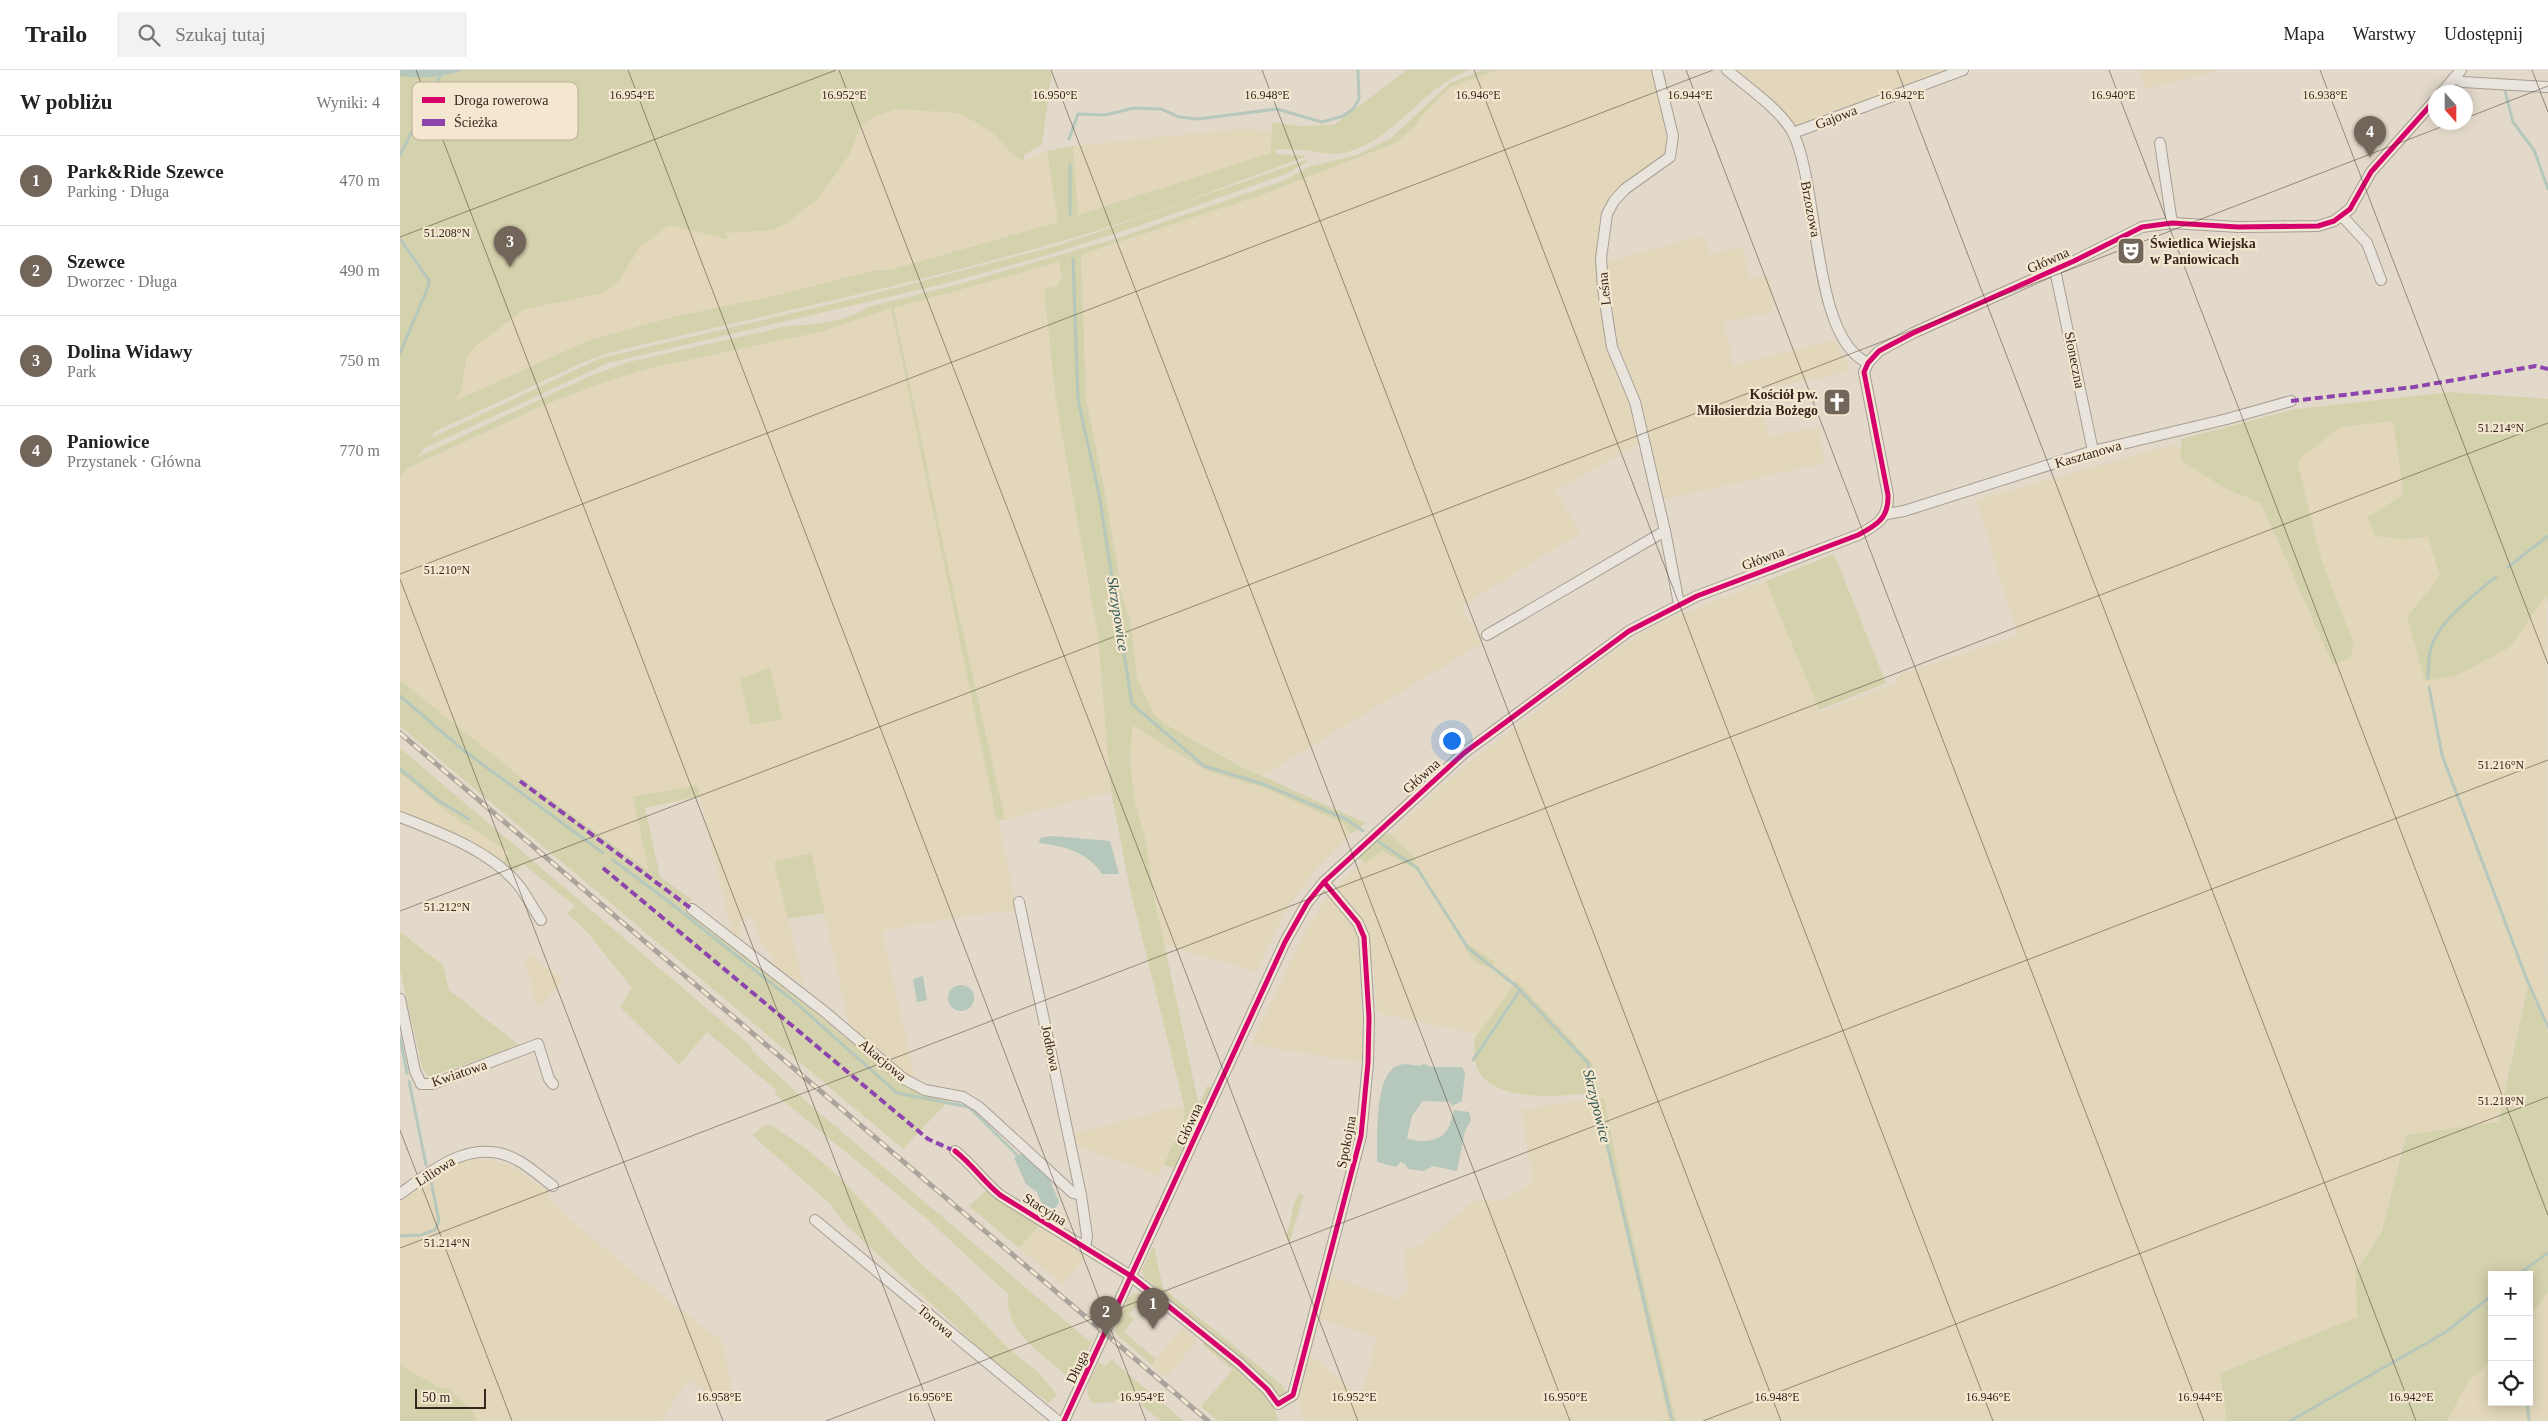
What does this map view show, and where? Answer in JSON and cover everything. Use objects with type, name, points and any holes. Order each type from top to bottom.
[{"type":"street","name":"Leśna","points":[[1657,70],[1673,136],[1670,157],[1625,189],[1614,201],[1607,214],[1601,258],[1604,298],[1612,347],[1635,402],[1666,531],[1679,604]]},
{"type":"street","name":"Brzozowa","points":[[1727,70],[1766,103],[1793,133],[1806,181],[1834,319],[1851,353],[1868,363]]},
{"type":"street","name":"Gajowa","points":[[1793,133],[1963,70]]},
{"type":"street","points":[[2448,85],[2458,74],[2463,82],[2548,87]]},
{"type":"street","name":"Główna","points":[[1868,363],[1879,351],[1913,333],[2055,270],[2142,227],[2172,222],[2238,227],[2318,226],[2342,216],[2350,209],[2371,172],[2428,108]]},
{"type":"street","points":[[2160,143],[2172,222]]},
{"type":"street","points":[[2342,216],[2366,243],[2381,280]]},
{"type":"street","name":"Słoneczna","points":[[2055,270],[2093,451]]},
{"type":"street","points":[[1868,363],[1864,372],[1866,388],[1888,495],[1887,514]]},
{"type":"street","name":"Kasztanowa","points":[[1887,514],[1904,511],[2093,451],[2227,419],[2291,401]]},
{"type":"street","name":"Główna","points":[[1148,1240],[1284,942],[1303,910],[1324,882],[1420,792],[1492,730],[1629,631],[1679,604],[1858,535],[1880,522],[1887,514]]},
{"type":"street","points":[[1487,635],[1666,531]]},
{"type":"street","points":[[400,817],[440,833],[488,859],[520,886],[541,920]]},
{"type":"street","name":"Spokojna","points":[[1278,1404],[1293,1395],[1361,1136],[1367,1081],[1369,1017],[1364,937],[1358,923],[1324,882]]},
{"type":"street","name":"Jodłowa","points":[[1019,902],[1080,1195],[1087,1236],[1085,1248]]},
{"type":"street","name":"Akacjowa","points":[[692,909],[839,1023],[904,1079],[925,1090],[963,1097],[979,1107],[1073,1193],[1080,1195]]},
{"type":"street","name":"Kwiatowa","points":[[400,999],[415,1071],[421,1084],[433,1084],[538,1044],[549,1079],[553,1084]]},
{"type":"street","name":"Stacyjna","points":[[955,1151],[972,1165],[983,1181],[1000,1195],[1131,1276],[1239,1363],[1267,1389],[1278,1404]]},
{"type":"street","name":"Liliowa","points":[[400,1194],[454,1157],[470,1153],[491,1153],[518,1160],[553,1186]]},
{"type":"street","name":"Torowa","points":[[815,1220],[1058,1421]]},
{"type":"street","name":"Długa","points":[[1064,1421],[1148,1240]]},
{"type":"shaded area","points":[[400,70],[1052,70],[1042,144],[1024,155],[1024,161],[1014,156],[995,135],[974,121],[956,113],[896,109],[875,116],[860,127],[851,152],[817,199],[787,223],[773,230],[726,233],[727,239],[669,225],[640,247],[618,282],[603,293],[525,309],[477,345],[467,356],[461,390],[455,401],[587,341],[673,317],[774,296],[876,270],[890,270],[1058,222],[1047,151],[1073,146],[1078,215],[1271,153],[1272,122],[1300,126],[1334,125],[1407,70],[1469,70],[1452,78],[1436,89],[1394,126],[1364,146],[1336,154],[1276,149],[1276,154],[1307,156],[1121,223],[995,260],[868,292],[611,352],[588,360],[434,432],[431,438],[601,358],[857,298],[1060,245],[1307,160],[1307,162],[1286,174],[1141,225],[1041,257],[939,285],[608,363],[423,449],[418,457],[590,376],[629,362],[788,326],[819,324],[840,319],[868,307],[960,284],[1118,238],[1283,181],[1309,167],[1357,155],[1390,139],[1450,83],[1483,70],[1498,70],[1450,87],[1420,118],[1415,126],[1396,143],[1261,195],[1086,253],[1081,257],[1086,400],[1104,488],[1123,600],[1130,619],[1137,678],[1153,713],[1163,723],[1242,767],[1366,823],[1351,834],[1343,823],[1262,787],[1207,771],[1132,725],[1130,761],[1135,802],[1145,837],[1155,901],[1198,1101],[1200,1102],[1207,1086],[1212,1087],[1175,1168],[1164,1165],[1185,1114],[1184,1105],[1130,889],[1111,792],[1098,635],[1056,401],[1044,289],[1057,286],[1062,278],[1059,262],[894,308],[941,535],[1005,819],[997,821],[891,308],[820,332],[651,368],[605,382],[544,405],[407,469],[400,477]]},
{"type":"shaded area","points":[[400,70],[464,70],[440,76],[416,77],[400,76]]},
{"type":"shaded area","points":[[1498,70],[1655,70],[1671,140],[1668,154],[1619,188],[1603,210],[1597,256],[1604,330],[1630,402],[1640,443],[1554,492],[1561,499],[1580,533],[1461,607],[1482,643],[1262,776],[1163,723],[1153,713],[1137,678],[1130,619],[1123,600],[1104,488],[1086,400],[1081,257],[1086,253],[1261,195],[1396,143],[1415,126],[1420,118],[1450,87]]},
{"type":"shaded area","points":[[1735,70],[1951,70],[1798,126]]},
{"type":"shaded area","points":[[2141,70],[2221,70],[2145,89]]},
{"type":"shaded area","points":[[896,109],[959,113],[982,122],[1014,156],[1024,161],[1047,151],[1058,222],[890,270],[876,270],[774,296],[673,317],[587,341],[416,419],[429,362],[645,234],[659,221],[787,223],[851,152],[860,127],[875,116]]},
{"type":"shaded area","points":[[1240,129],[1272,130],[1271,153],[1078,215],[1073,146]]},
{"type":"shaded area","points":[[1705,235],[1710,254],[1742,247],[1750,279],[1769,276],[1774,312],[1724,322],[1733,365],[1834,340],[1848,364],[1847,372],[1761,390],[1768,436],[1819,427],[1824,463],[1661,500],[1615,335],[1605,262]]},
{"type":"shaded area","points":[[1059,262],[1062,278],[1057,286],[1044,289],[1056,401],[1098,635],[1111,792],[1005,819],[941,535],[894,307]]},
{"type":"shaded area","points":[[891,308],[1017,910],[971,915],[882,931],[916,1083],[849,1024],[811,853],[774,862],[804,985],[773,967],[773,958],[761,943],[752,918],[749,917],[739,922],[741,935],[733,936],[697,785],[633,797],[650,871],[523,779],[400,680],[400,473],[544,405],[605,382],[651,368],[820,332]]},
{"type":"shaded area","points":[[2450,392],[2548,399],[2548,602],[2546,595],[2510,647],[2456,676],[2425,681],[2407,617],[2440,576],[2428,537],[2403,539],[2375,536],[2368,517],[2404,494],[2393,421],[2341,427],[2297,461],[2321,558],[2354,645],[2350,658],[2333,665],[2261,503],[2226,489],[2181,460],[2181,439],[2296,409]]},
{"type":"shaded area","points":[[2393,421],[2404,494],[2403,539],[2428,536],[2440,576],[2407,617],[2510,647],[2546,595],[2548,1034],[2527,987],[2497,1122],[2405,1135],[2381,1231],[2356,1270],[2357,1317],[2220,1372],[2227,1421],[1305,1421],[1296,1394],[1308,1354],[1361,1397],[1377,1338],[1318,1319],[1331,1276],[1399,1299],[1409,1290],[1404,1261],[1406,1251],[1423,1243],[1474,1201],[1504,1199],[1533,1182],[1521,1110],[1600,1097],[1592,1063],[1517,982],[1477,1034],[1378,1013],[1369,934],[1336,887],[1458,771],[1612,653],[1661,622],[1766,581],[1820,712],[1896,684],[1900,674],[2018,636],[1976,500],[2176,444],[2220,482],[2223,488],[2261,503],[2333,665],[2354,645],[2321,558],[2297,461],[2341,427]]},
{"type":"shaded area","points":[[1834,554],[1886,683],[1819,710],[1766,581]]},
{"type":"shaded area","points":[[770,667],[782,719],[751,725],[740,679]]},
{"type":"shaded area","points":[[400,680],[523,779],[649,871],[633,797],[697,785],[700,796],[645,808],[660,877],[691,899],[686,907],[909,1089],[951,1098],[903,1149],[400,726]]},
{"type":"shaded area","points":[[1132,724],[1207,771],[1262,787],[1344,823],[1351,834],[1312,874],[1284,914],[1256,972],[1163,944],[1145,837],[1135,802],[1130,761]]},
{"type":"shaded area","points":[[400,748],[751,1046],[752,1051],[809,1104],[1089,1341],[1093,1338],[1076,1375],[1066,1375],[1035,1350],[1018,1331],[1012,1320],[1008,1294],[926,1218],[775,1094],[776,1090],[707,1032],[679,1065],[620,1007],[632,988],[587,932],[567,913],[575,906],[523,864],[513,874],[501,863],[510,853],[450,814],[400,773]]},
{"type":"shaded area","points":[[400,773],[450,814],[510,853],[501,863],[400,813]]},
{"type":"shaded area","points":[[1390,833],[1416,860],[1411,867],[1382,851],[1366,863],[1358,858],[1383,834]]},
{"type":"shaded area","points":[[1052,836],[1110,841],[1119,874],[1102,874],[1090,860],[1075,851],[1039,843],[1040,838]]},
{"type":"shaded area","points":[[811,853],[825,913],[788,919],[774,862]]},
{"type":"shaded area","points":[[1329,894],[1351,921],[1359,939],[1364,1063],[1251,1044],[1304,934]]},
{"type":"shaded area","points":[[400,932],[443,965],[449,990],[520,1046],[431,1076],[427,1075],[422,1067],[400,970]]},
{"type":"shaded area","points":[[1468,944],[1493,961],[1494,964],[1491,968],[1479,964],[1471,958],[1466,951]]},
{"type":"shaded area","points":[[530,954],[563,980],[538,1009],[524,960]]},
{"type":"shaded area","points":[[923,976],[927,1000],[917,1002],[913,979]]},
{"type":"shaded area","points":[[1517,981],[1592,1063],[1599,1091],[1551,1096],[1515,1093],[1487,1081],[1478,1070],[1475,1059],[1474,1039]]},
{"type":"shaded area","points":[[961,985],[970,989],[974,998],[970,1007],[961,1011],[952,1007],[948,998],[952,989]]},
{"type":"shaded area","points":[[2528,986],[2548,1033],[2548,1292],[2533,1312],[2533,1271],[2488,1271],[2488,1364],[2469,1380],[2447,1421],[2227,1421],[2220,1373],[2357,1317],[2356,1271],[2382,1231],[2406,1135],[2498,1122]]},
{"type":"shaded area","points":[[1406,1064],[1419,1066],[1424,1064],[1432,1067],[1462,1067],[1465,1073],[1462,1101],[1452,1106],[1450,1102],[1423,1101],[1412,1116],[1407,1138],[1417,1141],[1434,1140],[1448,1128],[1454,1110],[1469,1112],[1471,1120],[1465,1131],[1457,1171],[1433,1166],[1424,1171],[1408,1169],[1405,1164],[1400,1162],[1396,1167],[1377,1162],[1378,1111],[1383,1084],[1388,1074],[1395,1067]]},
{"type":"shaded area","points":[[1604,1098],[1624,1200],[1676,1421],[1663,1421],[1669,1419],[1595,1100]]},
{"type":"shaded area","points":[[1184,1105],[1185,1114],[1159,1176],[1076,1145],[1073,1134]]},
{"type":"shaded area","points":[[771,1125],[807,1149],[837,1175],[921,1264],[955,1293],[1009,1349],[1038,1372],[1057,1395],[1048,1403],[990,1358],[846,1225],[829,1203],[752,1135],[764,1126]]},
{"type":"shaded area","points":[[1023,1153],[1050,1180],[1059,1202],[1053,1213],[1045,1211],[1037,1192],[1026,1184],[1014,1158]]},
{"type":"shaded area","points":[[472,1159],[491,1160],[509,1165],[548,1190],[550,1202],[635,1274],[723,1342],[735,1408],[688,1380],[661,1421],[400,1421],[400,1199],[447,1166]]},
{"type":"shaded area","points":[[987,1190],[1040,1225],[1019,1248],[969,1206]]},
{"type":"shaded area","points":[[1299,1194],[1304,1195],[1289,1243],[1286,1235],[1294,1204]]},
{"type":"shaded area","points":[[1040,1225],[1086,1256],[1063,1285],[1019,1248]]},
{"type":"shaded area","points":[[1153,1247],[1156,1249],[1155,1252],[1163,1288],[1282,1385],[1288,1395],[1280,1400],[1153,1288],[1154,1286],[1144,1277],[1142,1270]]},
{"type":"shaded area","points":[[2548,1292],[2548,1421],[2447,1421],[2469,1380],[2488,1364],[2488,1406],[2533,1406],[2533,1312]]},
{"type":"shaded area","points":[[1136,1293],[1147,1298],[1144,1302],[1141,1300],[1129,1315],[1134,1319],[1124,1332],[1156,1359],[1152,1365],[1114,1332],[1128,1298]]},
{"type":"shaded area","points":[[1182,1327],[1198,1340],[1166,1377],[1152,1365]]},
{"type":"shaded area","points":[[1206,1340],[1259,1387],[1268,1398],[1278,1421],[1218,1421],[1201,1406],[1233,1370],[1202,1344]]},
{"type":"shaded area","points":[[1112,1359],[1184,1421],[1161,1421],[1141,1405],[1141,1401],[1123,1402],[1122,1399],[1115,1400],[1115,1402],[1093,1403],[1088,1394],[1091,1378],[1099,1362],[1105,1367]]},
{"type":"shaded area","points":[[400,1365],[438,1387],[450,1389],[470,1409],[478,1421],[400,1421]]},
{"type":"waterway","points":[[437,82],[443,70]]},
{"type":"waterway","name":"Skrzypowice","points":[[1069,139],[1078,114],[1105,115],[1134,108],[1161,109],[1179,117],[1198,119],[1277,109],[1322,122],[1343,116],[1353,109],[1359,99],[1358,70]]},
{"type":"waterway","points":[[2505,91],[2513,122],[2534,150],[2548,189]]},
{"type":"waterway","points":[[400,155],[412,131]]},
{"type":"waterway","name":"Skrzypowice","points":[[1070,165],[1070,214]]},
{"type":"waterway","points":[[400,239],[429,280],[428,287],[400,353]]},
{"type":"waterway","name":"Skrzypowice","points":[[1073,259],[1078,400],[1099,494],[1132,704],[1204,766],[1263,784],[1346,819],[1363,831]]},
{"type":"waterway","points":[[2508,567],[2548,536]]},
{"type":"waterway","points":[[2428,678],[2429,659],[2435,638],[2450,618],[2478,591],[2496,577]]},
{"type":"waterway","points":[[2429,687],[2442,755],[2527,980],[2548,1027]]},
{"type":"waterway","points":[[400,696],[463,750],[603,853]]},
{"type":"waterway","points":[[400,769],[439,801],[469,819]]},
{"type":"waterway","name":"Skrzypowice","points":[[1376,840],[1417,868],[1468,948],[1515,985],[1588,1063],[1672,1421]]},
{"type":"waterway","points":[[613,860],[668,901],[796,1003],[897,1093],[969,1107],[1019,1157]]},
{"type":"waterway","points":[[1473,1060],[1520,990]]},
{"type":"waterway","points":[[400,1038],[407,1073]]},
{"type":"waterway","points":[[409,1081],[426,1165]]},
{"type":"waterway","points":[[400,1236],[421,1235],[435,1230],[439,1221],[431,1181]]},
{"type":"waterway","points":[[2523,1271],[2548,1253]]},
{"type":"waterway","points":[[2290,1421],[2446,1332],[2488,1298]]},
{"type":"waterway","points":[[2527,1406],[2529,1421]]},
{"type":"railway","points":[[400,733],[1208,1421]]},
{"type":"marked path","points":[[2291,401],[2414,387],[2536,366],[2548,369]]},
{"type":"marked path","points":[[520,781],[692,909]]},
{"type":"marked path","points":[[603,868],[928,1139],[955,1151]]},
{"type":"cycle path","points":[[1064,1421],[1285,942],[1307,903],[1324,882],[1464,753],[1629,631],[1697,596],[1858,535],[1876,524],[1884,515],[1888,503],[1888,495],[1864,372],[1868,363],[1879,351],[1913,333],[2074,261],[2142,227],[2172,223],[2238,227],[2318,226],[2334,221],[2350,209],[2371,172],[2428,108]]},
{"type":"cycle path","points":[[955,1151],[1000,1195],[1131,1276],[1239,1363],[1267,1389],[1278,1404],[1293,1395],[1361,1136],[1368,1063],[1369,1017],[1364,937],[1358,923],[1324,882]]},
{"type":"place","name":"Paniowice","points":[[2370,157]]},
{"type":"place","name":"Świetlica Wiejska w Paniowicach","points":[[2131,251]]},
{"type":"place","name":"Dolina Widawy","points":[[510,267]]},
{"type":"place","name":"Kościół pw. Miłosierdzia Bożego","points":[[1837,402]]},
{"type":"place","name":"Park&Ride Szewce","points":[[1153,1329]]},
{"type":"place","name":"Szewce","points":[[1106,1337]]}]
